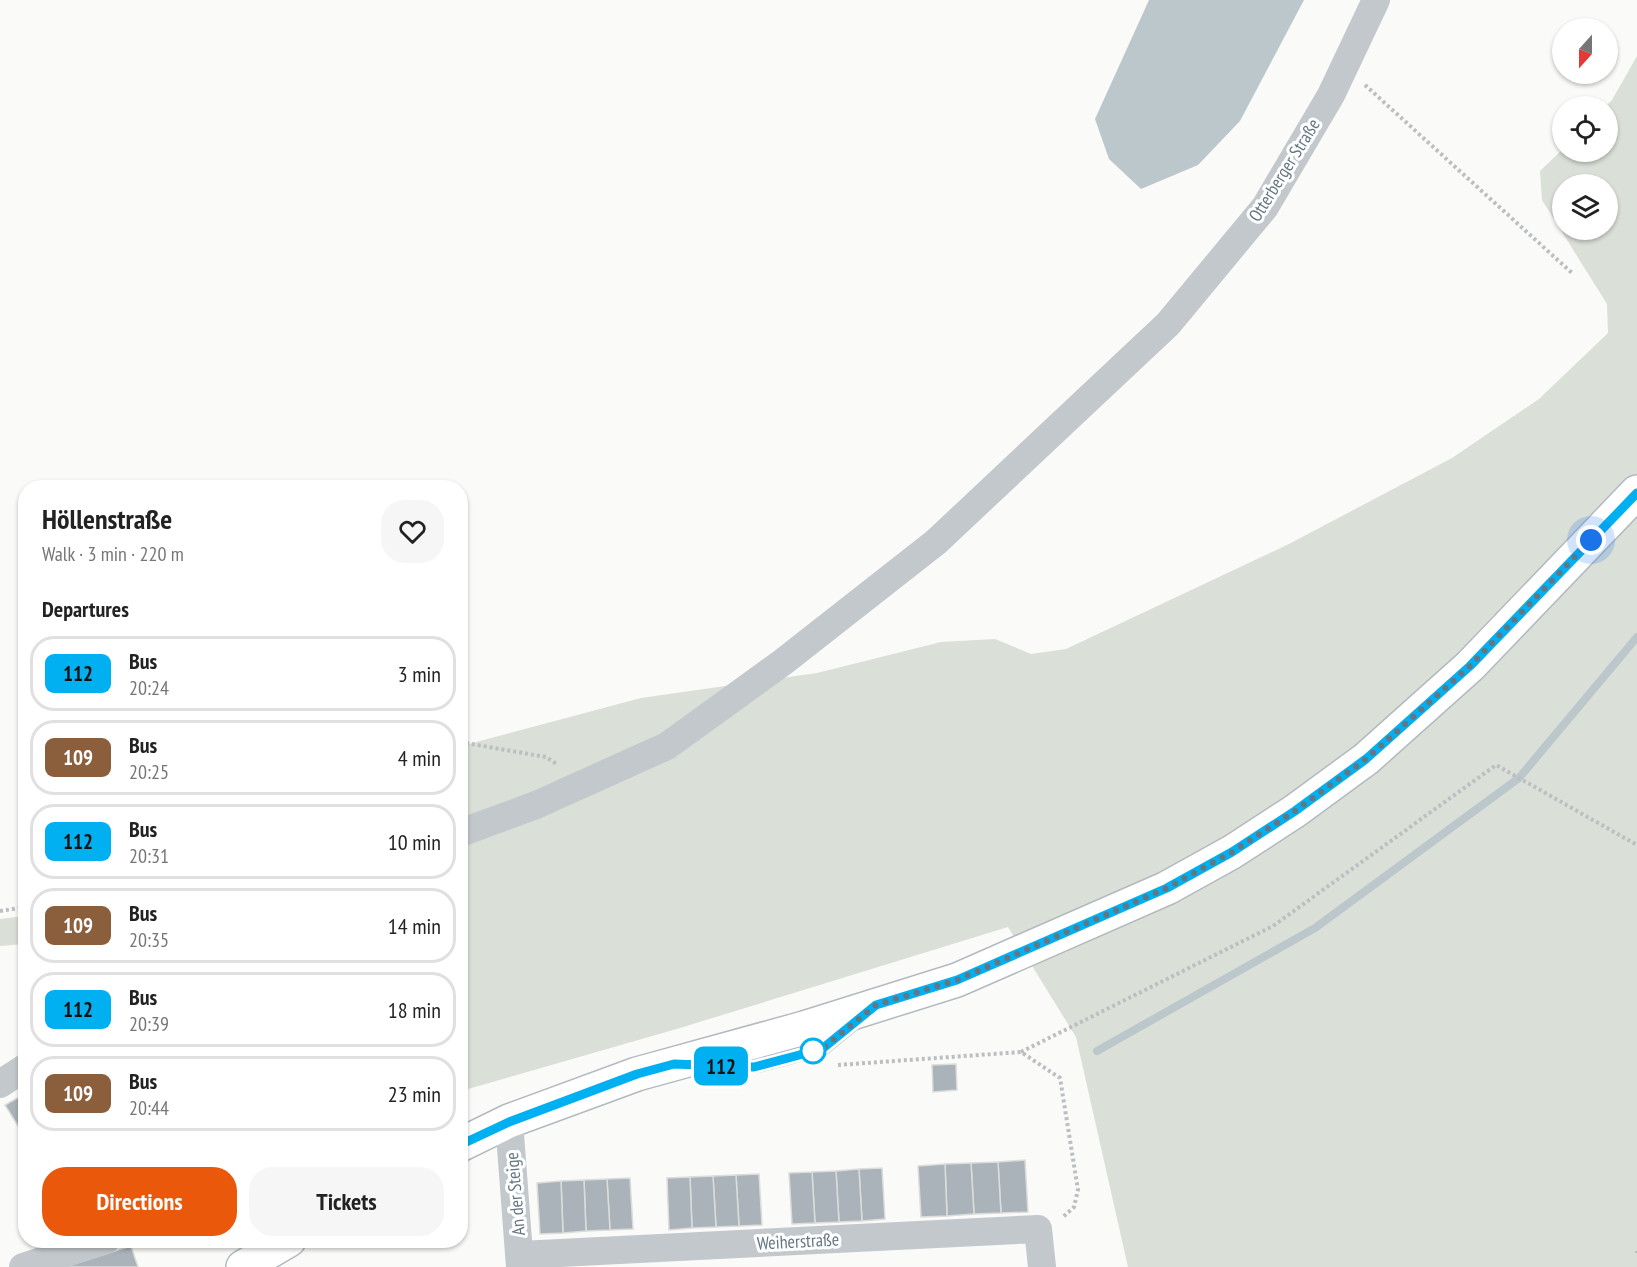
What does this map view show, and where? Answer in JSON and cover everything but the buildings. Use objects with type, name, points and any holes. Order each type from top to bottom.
[{"type":"main road","points":[[468,1134],[509,1122],[637,1074],[804,1028],[957,980],[1167,888],[1232,852],[1295,811],[1366,759],[1470,666],[1637,492]]},
{"type":"main road","points":[[243,1267],[275,1248]]},
{"type":"street","name":"Otterberger Straße","points":[[468,830],[536,805],[667,746],[783,662],[936,542],[1168,324],[1265,207],[1331,95],[1376,0]]},
{"type":"street","points":[[0,1084],[18,1072]]},
{"type":"street","name":"An der Steige","points":[[509,1122],[520,1261]]},
{"type":"street","name":"Weiherstraße","points":[[520,1261],[1038,1229]]},
{"type":"street","points":[[1038,1229],[1042,1267]]},
{"type":"street","points":[[23,1267],[81,1248]]},
{"type":"path","points":[[1344,66],[1572,273]]},
{"type":"path","points":[[468,743],[546,757],[587,783]]},
{"type":"path","points":[[828,1065],[1021,1052],[1273,926],[1496,765],[1637,845]]},
{"type":"path","points":[[0,911],[18,908]]},
{"type":"path","points":[[1021,1052],[1060,1078],[1077,1190],[1074,1207],[1061,1219],[1038,1229]]},
{"type":"shaded area","points":[[1149,0],[1304,0],[1240,121],[1198,165],[1141,189],[1109,159],[1095,119]]},
{"type":"shaded area","points":[[1637,56],[1637,1267],[1128,1267],[1076,1037],[1008,927],[680,1028],[468,1089],[468,744],[641,698],[817,673],[941,642],[995,639],[1031,654],[1066,649],[1287,545],[1452,458],[1539,399],[1608,333],[1607,304],[1567,240],[1618,240],[1618,174],[1552,174],[1552,216],[1542,200],[1540,171],[1552,160],[1552,162],[1618,162],[1618,96],[1614,96]]},
{"type":"shaded area","points":[[18,917],[18,945],[0,946],[0,919]]},
{"type":"waterway","points":[[1097,1051],[1315,928],[1519,778],[1637,637]]},
{"type":"bus line","name":"112","points":[[468,1141],[509,1122],[637,1074],[674,1064],[754,1067],[822,1049],[876,1005],[957,980],[1167,888],[1232,852],[1295,811],[1366,759],[1470,666],[1637,493]]},
{"type":"route","points":[[813,1051],[809,1052],[822,1049],[876,1005],[957,980],[1167,888],[1232,852],[1295,811],[1366,759],[1470,666],[1591,540]]}]
